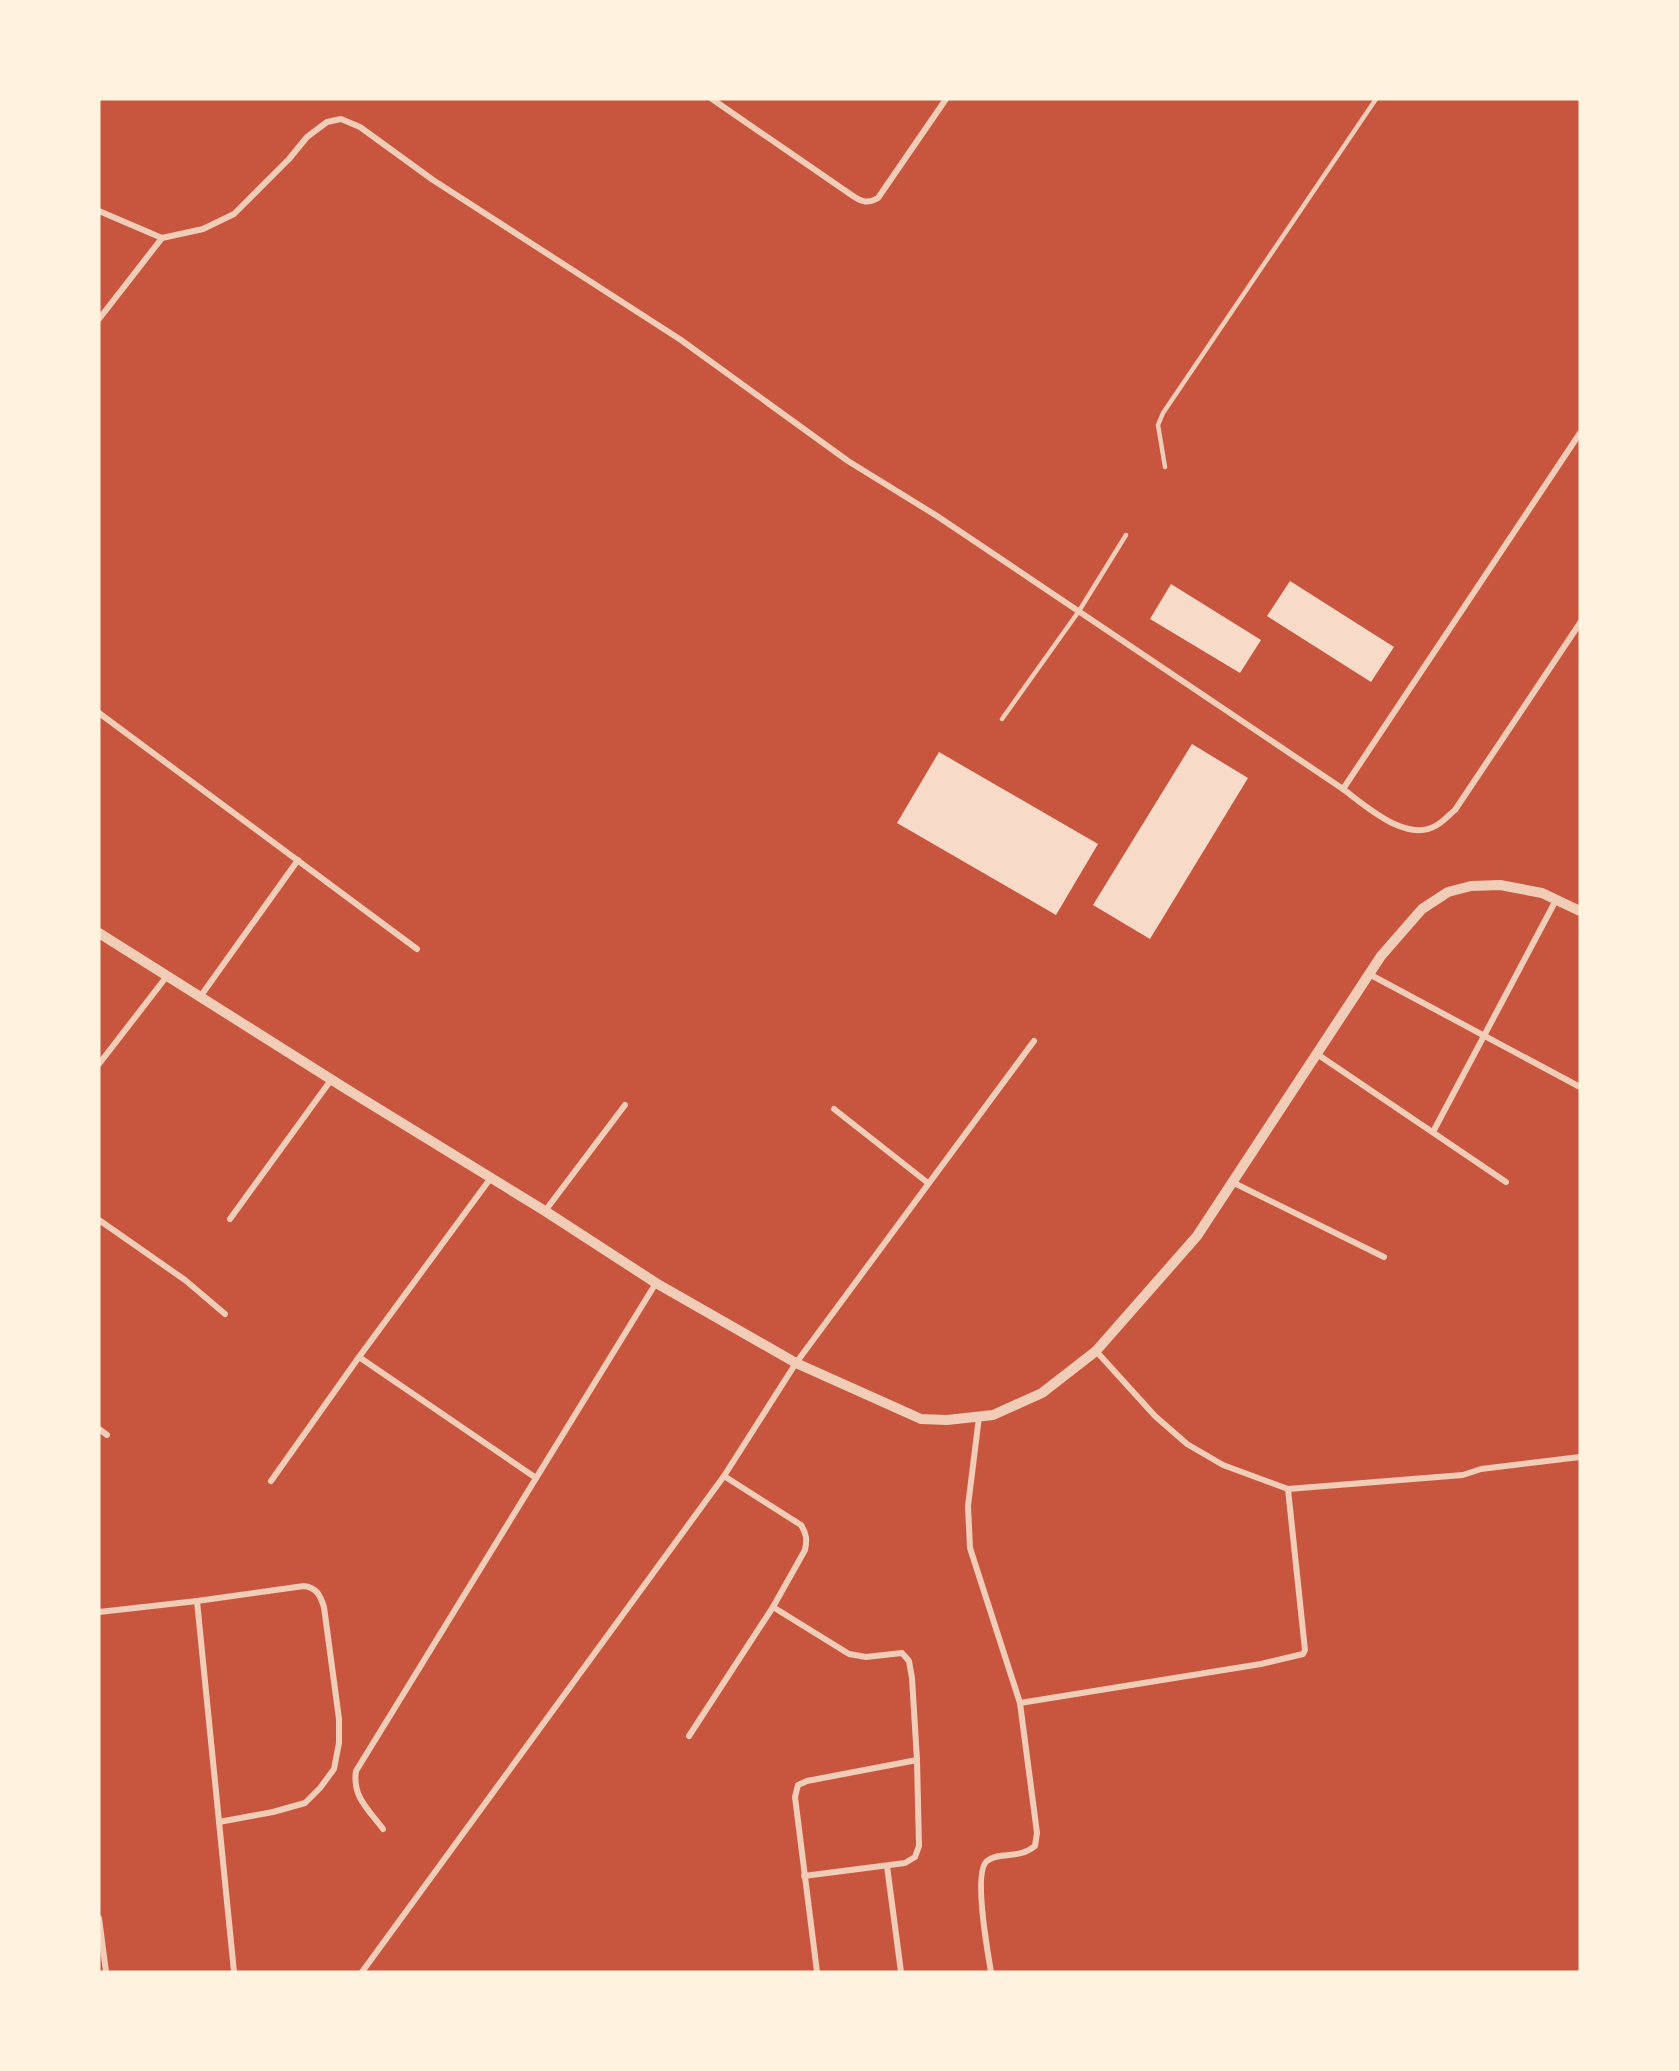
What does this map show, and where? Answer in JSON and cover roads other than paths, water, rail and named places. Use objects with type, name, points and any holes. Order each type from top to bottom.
[{"type":"street","points":[[712,99],[862,202],[870,202],[878,198],[946,99]]},
{"type":"street","points":[[99,211],[162,238],[203,229],[234,214],[308,137],[327,122],[341,119],[360,127],[433,180],[681,340],[848,461],[937,516],[1392,824],[1420,830],[1436,826],[1455,810],[1580,623]]},
{"type":"street","points":[[99,319],[162,238]]},
{"type":"street","points":[[1343,789],[1580,433]]},
{"type":"street","points":[[99,713],[417,949]]},
{"type":"street","points":[[200,997],[298,860]]},
{"type":"street","points":[[99,933],[656,1283],[796,1363],[921,1419],[947,1420],[993,1415],[1042,1393],[1096,1351],[1197,1236],[1381,956],[1422,909],[1448,892],[1471,886],[1500,885],[1542,892],[1580,911]]},
{"type":"street","points":[[1433,1132],[1557,900]]},
{"type":"street","points":[[1369,974],[1580,1087]]},
{"type":"street","points":[[99,1064],[167,976]]},
{"type":"street","points":[[362,1972],[724,1476],[796,1363],[1034,1041]]},
{"type":"street","points":[[1317,1054],[1506,1182]]},
{"type":"street","points":[[230,1219],[331,1080]]},
{"type":"street","points":[[544,1211],[626,1105]]},
{"type":"street","points":[[834,1109],[928,1183]]},
{"type":"street","points":[[272,1481],[358,1357],[490,1179]]},
{"type":"street","points":[[1232,1182],[1384,1257]]},
{"type":"street","points":[[99,1220],[185,1281],[225,1314]]},
{"type":"street","points":[[383,1829],[356,1792],[354,1782],[356,1772],[656,1283]]},
{"type":"street","points":[[1096,1351],[1155,1416],[1187,1444],[1223,1465],[1288,1489],[1463,1475],[1481,1469],[1580,1457]]},
{"type":"street","points":[[358,1357],[536,1478]]},
{"type":"street","points":[[979,1417],[968,1506],[970,1548],[978,1579],[1020,1703],[1037,1833],[1035,1846],[1026,1853],[995,1858],[986,1861],[982,1867],[985,1937],[991,1972]]},
{"type":"street","points":[[99,1429],[107,1436]]},
{"type":"street","points":[[689,1736],[773,1607],[805,1550],[806,1533],[801,1525],[724,1476]]},
{"type":"street","points":[[1020,1703],[1261,1664],[1303,1654],[1305,1650],[1288,1489]]},
{"type":"street","points":[[99,1612],[304,1586],[314,1588],[321,1597],[339,1719],[339,1743],[334,1769],[320,1788],[304,1803],[273,1812],[219,1822]]},
{"type":"street","points":[[197,1601],[234,1972]]},
{"type":"street","points":[[773,1607],[849,1654],[866,1657],[899,1653],[905,1655],[909,1661],[912,1678],[919,1846],[915,1857],[905,1863],[804,1876]]},
{"type":"street","points":[[817,1972],[795,1797],[798,1785],[807,1781],[917,1760]]},
{"type":"street","points":[[887,1866],[901,1972]]},
{"type":"street","points":[[99,1918],[106,1972]]},
{"type":"lane","points":[[1165,467],[1158,425],[1163,413],[1376,99]]},
{"type":"lane","points":[[1002,719],[1079,611],[1126,534]]}]
